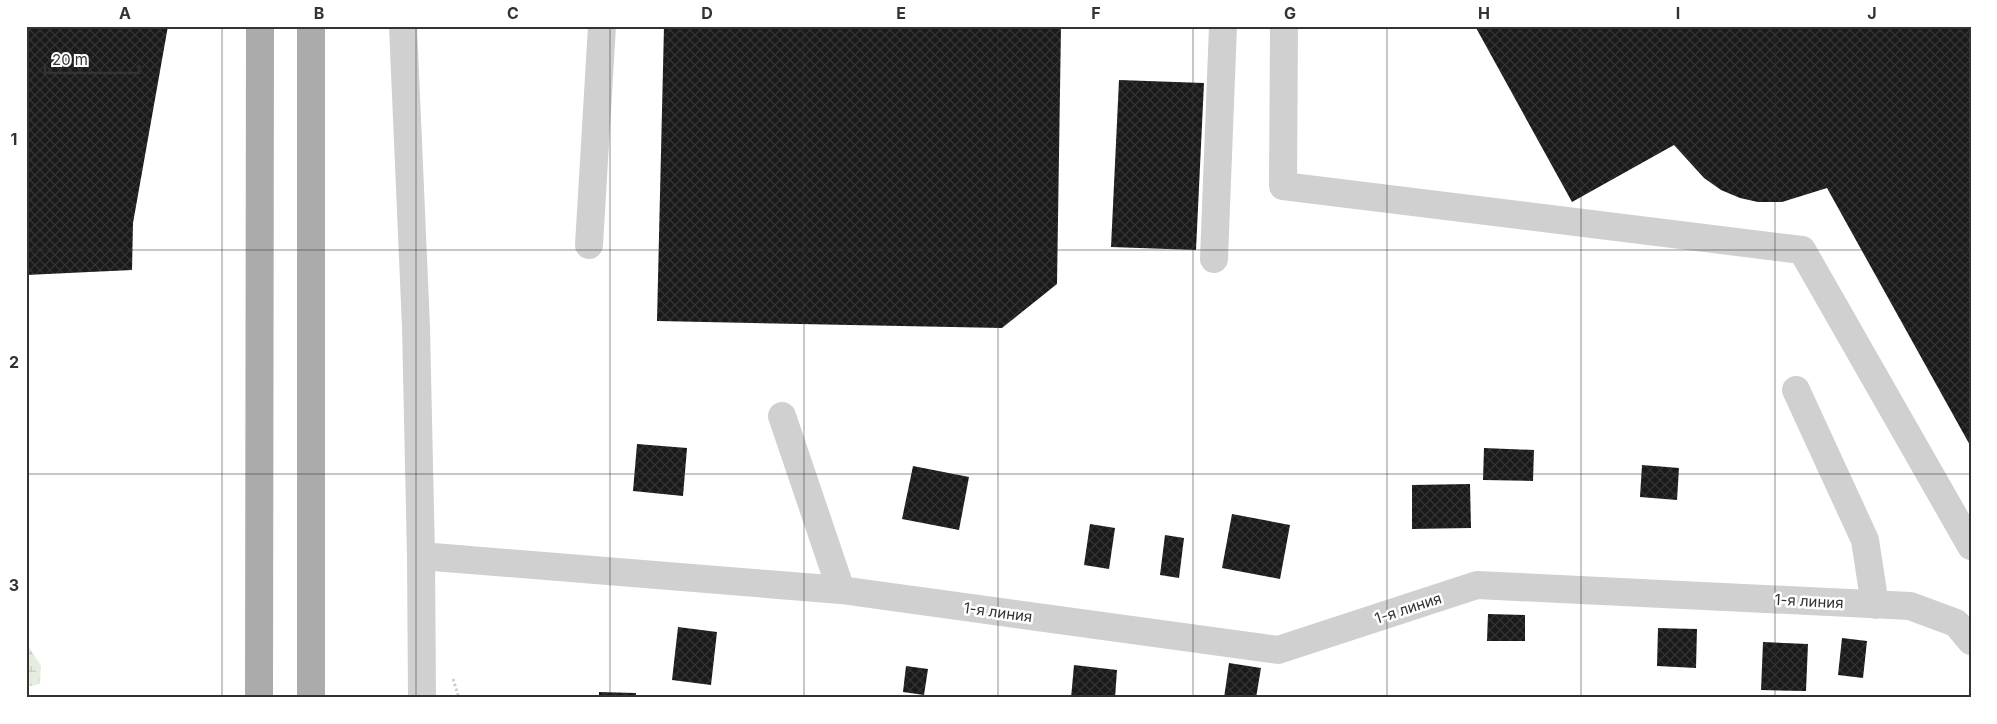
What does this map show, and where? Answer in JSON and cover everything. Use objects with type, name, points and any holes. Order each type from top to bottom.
[{"type":"main road","points":[[259,698],[260,26]]},
{"type":"main road","points":[[311,26],[311,698]]},
{"type":"street","points":[[403,26],[416,327],[422,698]]},
{"type":"street","points":[[589,246],[602,26]]},
{"type":"street","points":[[1214,259],[1223,26]]},
{"type":"street","points":[[1284,26],[1283,186],[1802,250],[1971,546]]},
{"type":"street","points":[[1796,390],[1865,540],[1875,605]]},
{"type":"street","points":[[782,416],[841,590]]},
{"type":"street","name":"1-я линия","points":[[421,556],[841,590],[1278,650],[1477,585],[1910,606],[1956,623],[1971,642]]},
{"type":"green space","points":[[26,643],[41,666],[40,684],[26,687]]},
{"type":"building","points":[[26,26],[168,26],[133,223],[132,270],[26,275]]},
{"type":"building","points":[[664,26],[1061,26],[1057,284],[1002,328],[657,321]]},
{"type":"building","points":[[1475,26],[1971,26],[1971,447],[1827,188],[1782,202],[1758,202],[1740,198],[1721,190],[1704,178],[1674,145],[1572,202]]},
{"type":"building","points":[[1119,80],[1204,83],[1196,250],[1111,247]]},
{"type":"building","points":[[637,444],[687,448],[683,496],[633,491]]},
{"type":"building","points":[[1484,448],[1534,450],[1533,481],[1483,480]]},
{"type":"building","points":[[1642,465],[1679,468],[1677,500],[1640,497]]},
{"type":"building","points":[[913,466],[969,477],[959,530],[902,519]]},
{"type":"building","points":[[1470,484],[1471,528],[1412,529],[1412,485]]},
{"type":"building","points":[[1232,514],[1290,525],[1280,579],[1222,568]]},
{"type":"building","points":[[1090,524],[1115,528],[1109,569],[1084,565]]},
{"type":"building","points":[[1165,535],[1184,538],[1179,578],[1160,575]]},
{"type":"building","points":[[1488,614],[1525,615],[1525,641],[1487,641]]},
{"type":"building","points":[[678,627],[717,632],[711,685],[672,680]]},
{"type":"building","points":[[1658,628],[1697,629],[1696,668],[1657,666]]},
{"type":"building","points":[[1842,638],[1867,641],[1863,678],[1838,675]]},
{"type":"building","points":[[1763,642],[1808,644],[1806,691],[1761,690]]},
{"type":"building","points":[[1229,663],[1261,668],[1256,698],[1224,698]]},
{"type":"building","points":[[1074,665],[1117,670],[1115,698],[1071,698]]},
{"type":"building","points":[[906,666],[928,669],[924,695],[903,692]]},
{"type":"building","points":[[599,692],[636,693],[636,698],[599,698]]}]
